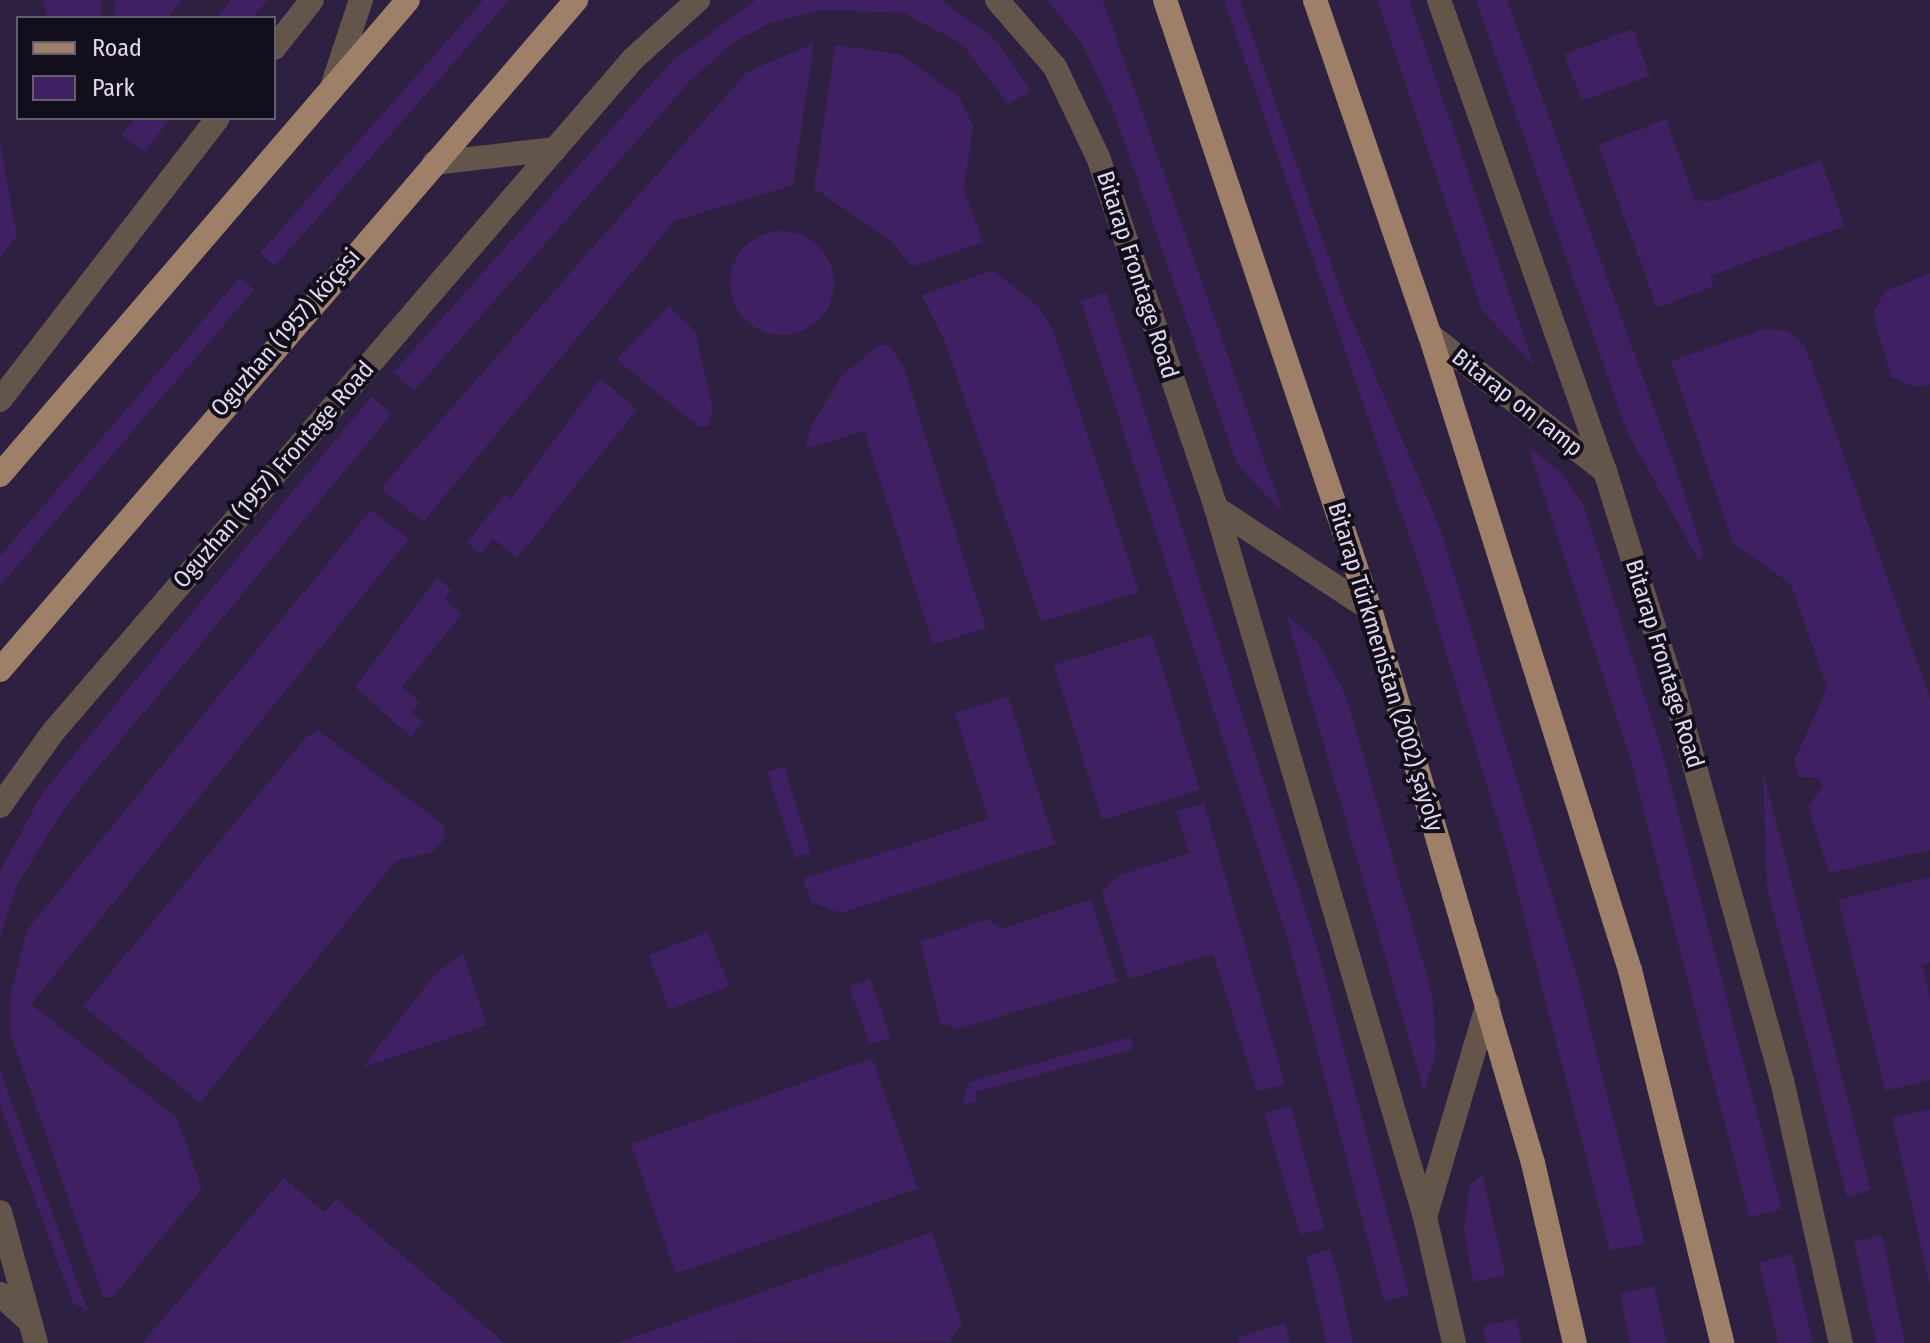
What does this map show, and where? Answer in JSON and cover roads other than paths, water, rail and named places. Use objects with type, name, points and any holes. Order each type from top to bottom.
[{"type":"main road","points":[[0,475],[408,0]]},
{"type":"main road","name":"Oguzhan (1957) köçesi","points":[[0,670],[576,0]]},
{"type":"main road","name":"Bitarap Türkmenistan (2002) şaýoly","points":[[1165,0],[1370,609],[1488,1003],[1575,1343]]},
{"type":"main road","points":[[1315,0],[1430,335],[1630,970],[1722,1343]]},
{"type":"street","points":[[276,45],[312,0]]},
{"type":"street","points":[[332,87],[361,0]]},
{"type":"street","points":[[434,163],[555,149],[633,59],[698,0]]},
{"type":"street","name":"Bitarap Frontage Road","points":[[997,0],[1055,67],[1098,157],[1216,508],[1425,1217],[1454,1343]]},
{"type":"street","name":"Bitarap Frontage Road","points":[[1439,0],[1605,471],[1745,941],[1841,1343]]},
{"type":"street","points":[[0,400],[216,120]]},
{"type":"street","name":"Oguzhan (1957) Frontage Road","points":[[0,806],[53,732],[555,149]]},
{"type":"street","name":"Bitarap on ramp","points":[[1430,335],[1605,471]]},
{"type":"street","points":[[1216,508],[1370,609]]},
{"type":"street","name":"Bitarap Frontage Road","points":[[1425,1217],[1488,1003]]},
{"type":"street","points":[[0,1212],[33,1332]]},
{"type":"street","points":[[0,1294],[33,1332]]}]
